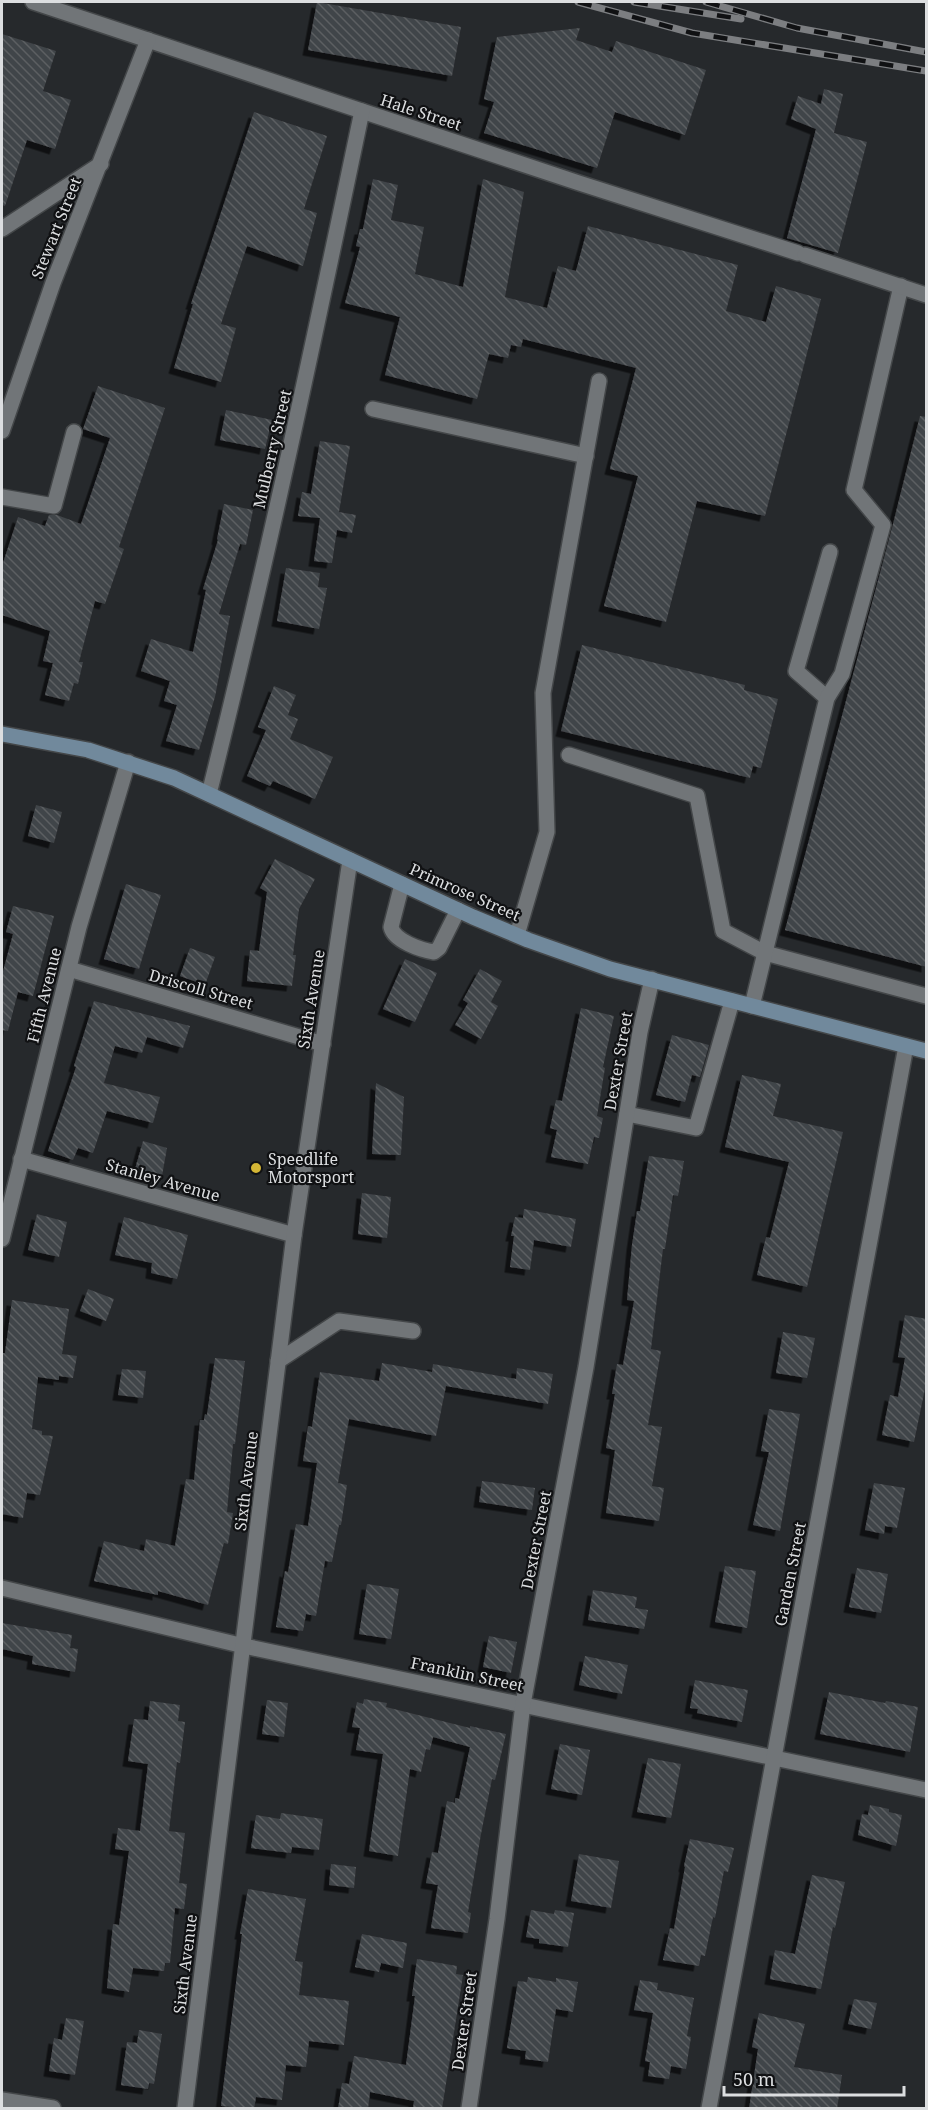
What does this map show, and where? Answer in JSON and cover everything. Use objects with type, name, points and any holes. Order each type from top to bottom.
[{"type":"main road","name":"Primrose Street","points":[[2,734],[88,750],[174,778],[458,910],[517,935],[610,969],[927,1051]]},
{"type":"street","name":"Hale Street","points":[[33,2],[927,295]]},
{"type":"street","name":"Stewart Street","points":[[2,431],[53,283],[148,40]]},
{"type":"street","name":"Mulberry Street","points":[[209,794],[253,618],[362,111]]},
{"type":"street","points":[[2,229],[101,164]]},
{"type":"street","points":[[752,1006],[827,698],[842,674],[883,525],[854,490],[901,286]]},
{"type":"street","points":[[517,935],[546,832],[543,693],[599,381]]},
{"type":"street","points":[[373,409],[586,456]]},
{"type":"street","points":[[2,497],[54,506],[74,432]]},
{"type":"street","points":[[827,698],[796,671],[830,552]]},
{"type":"street","points":[[569,755],[697,796],[723,931],[765,953],[927,996]]},
{"type":"street","name":"Fifth Avenue","points":[[2,1239],[69,969],[128,762]]},
{"type":"street","name":"Sixth Avenue","points":[[185,2109],[294,1235],[350,860]]},
{"type":"street","points":[[402,884],[391,927],[392,933],[397,938],[434,952],[439,948],[458,910]]},
{"type":"street","name":"Driscoll Street","points":[[69,969],[323,1044]]},
{"type":"street","name":"Dexter Street","points":[[469,2109],[497,1918],[524,1704],[586,1367],[640,1032],[652,979]]},
{"type":"street","points":[[627,1114],[696,1128],[732,1000]]},
{"type":"street","name":"Garden Street","points":[[709,2109],[906,1046]]},
{"type":"street","name":"Stanley Avenue","points":[[21,1159],[294,1235]]},
{"type":"street","points":[[278,1361],[339,1321],[413,1331]]},
{"type":"street","name":"Franklin Street","points":[[2,1588],[244,1646],[927,1790]]},
{"type":"street","points":[[2,2100],[53,2109]]},
{"type":"building","points":[[317,2],[461,27],[452,76],[308,50]]},
{"type":"building","points":[[580,28],[576,40],[612,52],[616,41],[706,70],[685,135],[615,112],[597,168],[484,133],[494,102],[484,99],[497,37]]},
{"type":"building","points":[[2,34],[56,51],[43,91],[71,100],[55,149],[27,140],[5,206],[2,205]]},
{"type":"building","points":[[824,89],[843,94],[834,133],[867,142],[838,253],[787,238],[816,129],[791,119],[798,96],[821,104]]},
{"type":"building","points":[[254,112],[327,136],[304,209],[317,213],[303,266],[247,246],[221,324],[236,328],[221,382],[174,368],[193,304],[191,304]]},
{"type":"building","points":[[373,179],[398,185],[391,220],[424,227],[415,274],[463,287],[483,179],[524,192],[505,297],[547,308],[558,266],[576,271],[588,226],[738,265],[726,311],[766,322],[776,286],[821,299],[765,516],[697,501],[666,622],[604,606],[638,476],[610,469],[636,368],[523,339],[521,347],[511,345],[508,358],[489,354],[477,399],[385,375],[400,317],[345,303],[360,247],[356,246],[360,229],[363,229]]},
{"type":"building","points":[[98,386],[165,408],[119,547],[124,549],[105,604],[95,601],[79,662],[83,662],[78,684],[74,683],[69,701],[45,695],[53,663],[43,661],[50,631],[2,615],[2,566],[18,517],[45,526],[49,515],[57,515],[81,524],[110,438],[83,429]]},
{"type":"building","points":[[226,410],[272,420],[265,449],[220,440]]},
{"type":"building","points":[[920,416],[927,417],[927,967],[785,930]]},
{"type":"building","points":[[320,441],[350,446],[339,512],[356,515],[352,533],[337,530],[332,563],[314,561],[320,518],[298,516],[302,492],[311,494]]},
{"type":"building","points":[[224,504],[253,510],[246,545],[240,544],[219,614],[230,616],[215,697],[199,750],[166,741],[177,705],[164,701],[170,681],[141,671],[151,639],[193,652],[206,590],[203,589],[218,540]]},
{"type":"building","points":[[286,568],[320,573],[318,587],[327,588],[319,629],[277,621]]},
{"type":"building","points":[[582,645],[745,685],[744,690],[778,699],[761,768],[753,766],[750,778],[561,731]]},
{"type":"building","points":[[274,686],[296,695],[288,715],[298,719],[290,739],[333,757],[315,799],[273,781],[270,786],[247,776],[266,730],[258,727]]},
{"type":"building","points":[[36,805],[62,812],[54,843],[28,836]]},
{"type":"building","points":[[275,859],[315,879],[299,909],[293,955],[296,955],[292,986],[247,981],[250,950],[259,951],[267,892],[260,888]]},
{"type":"building","points":[[126,884],[161,895],[139,969],[104,959]]},
{"type":"building","points":[[13,906],[54,916],[33,996],[18,992],[8,1031],[2,1030],[2,975],[13,934],[6,932]]},
{"type":"building","points":[[190,948],[215,957],[205,985],[180,976]]},
{"type":"building","points":[[405,959],[437,973],[415,1022],[383,1009]]},
{"type":"building","points":[[480,969],[502,981],[491,1002],[498,1006],[481,1039],[455,1025],[468,1003],[463,1000]]},
{"type":"building","points":[[94,1001],[190,1026],[183,1048],[147,1037],[142,1053],[115,1046],[104,1083],[160,1097],[153,1123],[107,1111],[93,1153],[78,1148],[73,1160],[48,1151],[76,1067],[74,1066]]},
{"type":"building","points":[[581,1008],[614,1016],[603,1067],[605,1068],[597,1116],[603,1118],[599,1138],[594,1137],[588,1164],[551,1157],[557,1130],[550,1128],[556,1100],[562,1101]]},
{"type":"building","points":[[672,1035],[709,1045],[700,1077],[692,1075],[685,1102],[656,1095]]},
{"type":"building","points":[[742,1075],[781,1084],[773,1116],[843,1132],[807,1287],[757,1275],[766,1237],[770,1238],[789,1162],[725,1147]]},
{"type":"building","points":[[376,1083],[404,1097],[401,1155],[372,1154]]},
{"type":"building","points":[[143,1141],[167,1148],[162,1176],[135,1169]]},
{"type":"building","points":[[649,1156],[684,1161],[678,1196],[673,1195],[665,1249],[663,1249],[651,1349],[661,1351],[648,1425],[662,1427],[652,1486],[664,1488],[659,1521],[606,1513],[615,1450],[606,1448],[615,1394],[612,1394],[617,1364],[623,1365],[634,1301],[627,1300],[632,1245]]},
{"type":"building","points":[[362,1193],[391,1197],[387,1238],[358,1234]]},
{"type":"building","points":[[524,1209],[576,1219],[571,1247],[534,1240],[530,1270],[510,1267],[514,1236],[511,1236],[515,1217],[523,1218]]},
{"type":"building","points":[[37,1214],[67,1222],[59,1257],[28,1250]]},
{"type":"building","points":[[124,1217],[188,1235],[177,1279],[151,1273],[152,1263],[115,1255]]},
{"type":"building","points":[[88,1289],[114,1299],[106,1321],[80,1311]]},
{"type":"building","points":[[12,1300],[69,1309],[62,1354],[77,1356],[73,1378],[59,1376],[59,1380],[38,1377],[32,1429],[42,1431],[42,1435],[53,1436],[40,1495],[27,1493],[23,1518],[2,1514],[2,1353],[5,1353]]},
{"type":"building","points":[[905,1315],[927,1319],[927,1379],[914,1442],[882,1435],[890,1395],[898,1397],[905,1358],[898,1357]]},
{"type":"building","points":[[783,1332],[815,1338],[807,1378],[776,1373]]},
{"type":"building","points":[[215,1358],[245,1361],[235,1444],[233,1444],[227,1512],[233,1513],[228,1544],[224,1543],[208,1605],[158,1591],[158,1595],[94,1581],[104,1541],[144,1551],[146,1539],[175,1546],[186,1479],[194,1480],[200,1420],[204,1420],[205,1414],[207,1415]]},
{"type":"building","points":[[382,1363],[432,1372],[433,1364],[516,1379],[517,1368],[553,1374],[548,1404],[446,1386],[436,1436],[349,1419],[338,1483],[347,1485],[341,1525],[339,1525],[332,1562],[325,1561],[316,1616],[306,1614],[303,1631],[276,1627],[285,1571],[288,1572],[296,1524],[308,1526],[317,1463],[303,1461],[308,1426],[312,1427],[320,1372],[379,1381]]},
{"type":"building","points":[[122,1369],[146,1371],[143,1398],[118,1395]]},
{"type":"building","points":[[769,1409],[800,1414],[780,1531],[753,1525],[769,1452],[761,1451]]},
{"type":"building","points":[[482,1481],[535,1488],[532,1510],[479,1502]]},
{"type":"building","points":[[874,1483],[905,1488],[897,1528],[885,1526],[884,1534],[865,1530]]},
{"type":"building","points":[[725,1566],[756,1571],[747,1628],[715,1622]]},
{"type":"building","points":[[857,1568],[888,1574],[881,1613],[849,1607]]},
{"type":"building","points":[[367,1584],[399,1589],[391,1639],[359,1634]]},
{"type":"building","points":[[593,1590],[637,1597],[635,1608],[648,1610],[644,1629],[588,1620]]},
{"type":"building","points":[[2,1623],[72,1635],[70,1648],[78,1649],[75,1672],[32,1664],[33,1656],[2,1649]]},
{"type":"building","points":[[489,1636],[517,1642],[511,1673],[483,1667]]},
{"type":"building","points":[[585,1656],[628,1665],[622,1694],[579,1685]]},
{"type":"building","points":[[695,1680],[748,1690],[742,1722],[697,1713],[698,1709],[690,1708]]},
{"type":"building","points":[[829,1692],[918,1707],[910,1752],[820,1734]]},
{"type":"building","points":[[364,1699],[387,1703],[386,1707],[470,1728],[470,1726],[506,1734],[495,1780],[492,1779],[481,1834],[468,1912],[471,1913],[468,1933],[431,1928],[438,1885],[426,1883],[432,1852],[438,1853],[447,1801],[455,1803],[455,1798],[459,1799],[470,1747],[433,1737],[430,1750],[426,1749],[421,1772],[410,1769],[398,1856],[369,1851],[383,1754],[356,1750],[360,1728],[352,1727],[357,1702],[363,1704]]},
{"type":"building","points":[[267,1700],[288,1703],[284,1737],[262,1734]]},
{"type":"building","points":[[150,1701],[180,1705],[178,1721],[185,1722],[180,1763],[177,1762],[169,1831],[185,1833],[179,1883],[187,1884],[184,1909],[175,1908],[170,1963],[165,1963],[164,1971],[133,1968],[129,1992],[107,1988],[113,1924],[119,1925],[129,1851],[115,1849],[118,1828],[140,1831],[148,1764],[128,1761],[134,1719],[148,1720]]},
{"type":"building","points":[[560,1744],[590,1750],[582,1795],[551,1789]]},
{"type":"building","points":[[648,1758],[681,1764],[671,1818],[637,1812]]},
{"type":"building","points":[[870,1805],[889,1809],[889,1812],[902,1815],[896,1846],[858,1835],[862,1814],[868,1815]]},
{"type":"building","points":[[281,1813],[323,1819],[319,1850],[292,1847],[291,1853],[251,1848],[256,1815],[280,1819]]},
{"type":"building","points":[[690,1839],[734,1848],[728,1872],[724,1871],[705,1956],[701,1955],[699,1966],[663,1960],[670,1928],[674,1929]]},
{"type":"building","points":[[579,1854],[619,1861],[611,1908],[571,1901]]},
{"type":"building","points":[[331,1864],[356,1867],[354,1888],[329,1885]]},
{"type":"building","points":[[812,1875],[845,1882],[835,1928],[833,1927],[821,1989],[770,1979],[775,1950],[795,1954]]},
{"type":"building","points":[[248,1889],[306,1899],[295,1961],[303,1962],[299,1995],[349,2001],[344,2045],[309,2041],[306,2067],[286,2065],[282,2100],[256,2097],[254,2109],[221,2106],[242,1934],[240,1934]]},
{"type":"building","points":[[531,1910],[554,1914],[555,1910],[574,1913],[568,1947],[539,1943],[539,1939],[526,1937]]},
{"type":"building","points":[[362,1934],[407,1943],[403,1968],[381,1963],[379,1972],[355,1967]]},
{"type":"building","points":[[417,1959],[457,1966],[456,1974],[463,1975],[442,2109],[413,2109],[414,2101],[370,2092],[368,2109],[338,2109],[342,2083],[349,2084],[354,2056],[406,2065],[415,1996],[412,1996]]},
{"type":"building","points":[[528,1977],[556,1982],[556,1978],[578,1982],[573,2012],[556,2009],[548,2062],[525,2059],[526,2051],[507,2048],[518,1981],[527,1982]]},
{"type":"building","points":[[640,1980],[658,1983],[657,1990],[694,1998],[687,2036],[691,2037],[686,2069],[671,2066],[669,2079],[648,2076],[650,2062],[645,2061],[653,2013],[634,2010]]},
{"type":"building","points":[[854,1999],[877,2003],[871,2029],[848,2024]]},
{"type":"building","points":[[759,2013],[805,2024],[794,2067],[842,2075],[837,2109],[749,2109],[758,2049],[752,2047]]},
{"type":"building","points":[[66,2018],[84,2021],[75,2075],[49,2071],[54,2038],[62,2040]]},
{"type":"building","points":[[139,2030],[162,2034],[154,2084],[149,2083],[148,2089],[121,2085],[127,2042],[137,2043]]},
{"type":"railway","points":[[578,2],[692,33],[926,71]]},
{"type":"railway","points":[[634,2],[741,19]]},
{"type":"railway","points":[[706,2],[797,28],[926,52]]},
{"type":"place","name":"Speedlife Motorsport","points":[[256,1168]]}]
